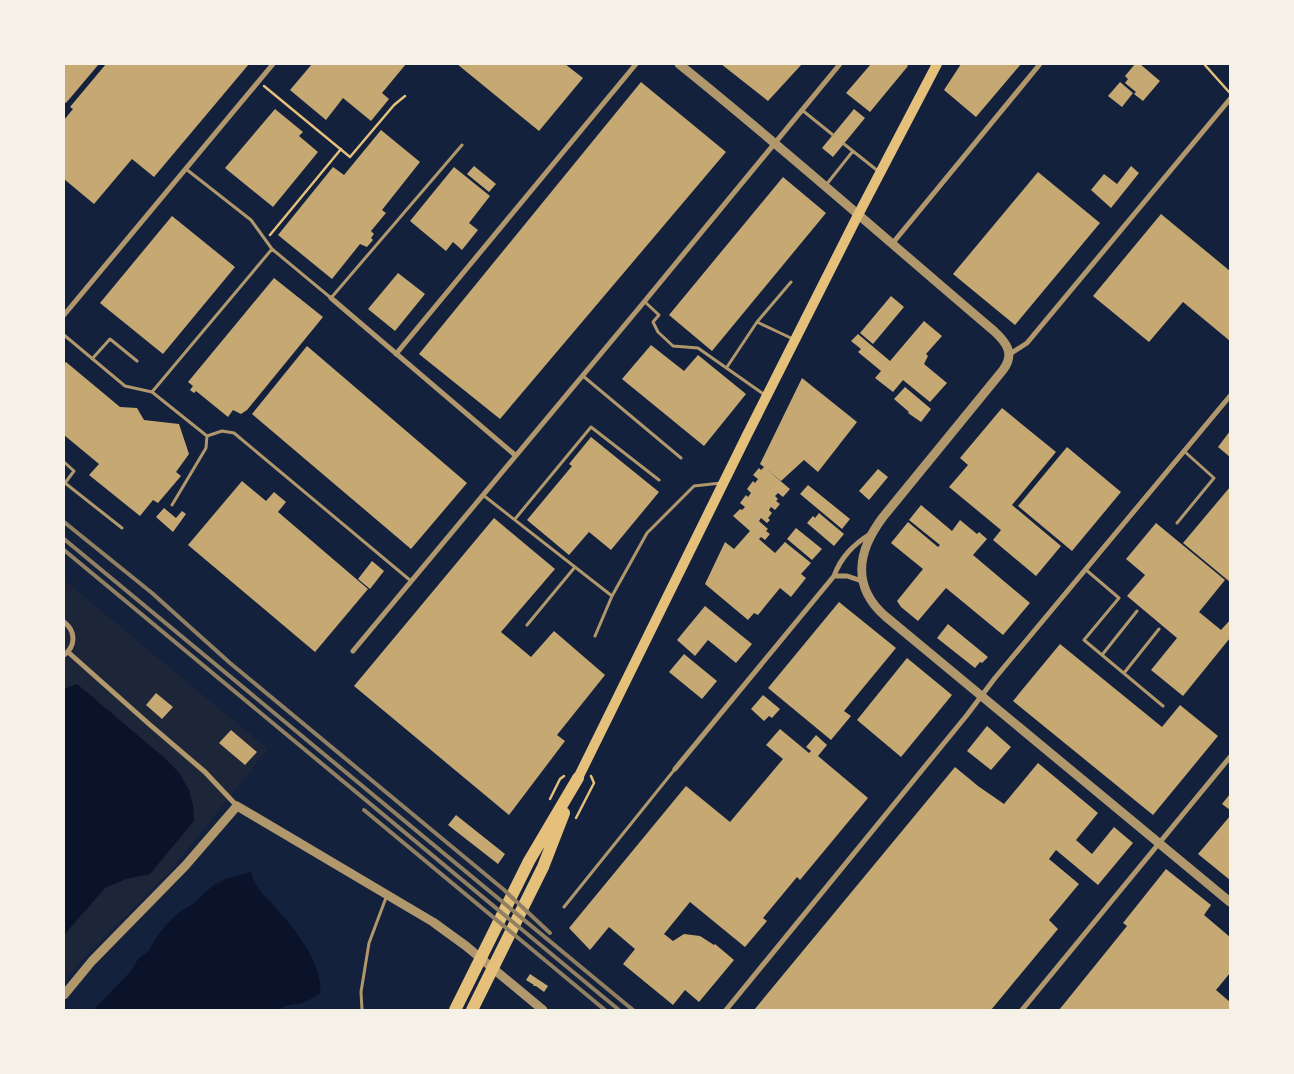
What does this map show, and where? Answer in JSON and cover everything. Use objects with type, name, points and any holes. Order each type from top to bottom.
[{"type":"highway","points":[[455,1010],[529,861],[578,778]]},
{"type":"highway","points":[[472,1010],[543,867],[578,778]]},
{"type":"main road","points":[[578,778],[858,215],[937,64]]},
{"type":"street","points":[[64,315],[273,64]]},
{"type":"street","points":[[396,354],[636,64]]},
{"type":"street","points":[[678,64],[775,142],[994,331],[1006,344],[1010,354],[1007,366],[883,517],[872,533],[863,562],[862,581],[867,594],[876,608],[1230,902]]},
{"type":"street","points":[[353,651],[840,64]]},
{"type":"street","points":[[892,244],[1040,64]]},
{"type":"street","points":[[1010,354],[1027,343],[1230,99]]},
{"type":"street","points":[[331,298],[515,455]]},
{"type":"street","points":[[726,1010],[967,715],[980,696],[1230,396]]},
{"type":"street","points":[[674,768],[834,576],[838,565],[855,543],[872,533]]},
{"type":"street","points":[[834,576],[847,576],[862,581]]},
{"type":"street","points":[[64,622],[71,630],[73,636],[73,642],[66,654],[205,772],[237,806],[433,922],[466,946],[543,1010]]},
{"type":"street","points":[[1022,1010],[1230,757]]},
{"type":"street","points":[[64,995],[92,961],[186,866],[237,806]]},
{"type":"lane","points":[[802,109],[833,135]]},
{"type":"lane","points":[[844,144],[880,173]]},
{"type":"lane","points":[[186,169],[251,220],[272,249],[331,298],[462,145]]},
{"type":"lane","points":[[826,186],[853,151]]},
{"type":"lane","points":[[152,392],[272,249]]},
{"type":"lane","points":[[727,367],[757,322],[791,282]]},
{"type":"lane","points":[[644,302],[659,315],[653,322],[658,332],[673,346],[698,348],[727,367],[767,398]]},
{"type":"lane","points":[[757,322],[796,340]]},
{"type":"lane","points":[[64,335],[125,386],[152,392],[207,436]]},
{"type":"lane","points":[[92,359],[110,339],[137,361]]},
{"type":"lane","points":[[583,376],[680,458]]},
{"type":"lane","points":[[515,519],[591,427],[659,480]]},
{"type":"lane","points":[[207,436],[222,431],[234,433],[411,581]]},
{"type":"lane","points":[[172,505],[206,448],[207,436]]},
{"type":"lane","points":[[1176,523],[1214,478],[1184,452]]},
{"type":"lane","points":[[64,462],[74,471],[64,482],[122,528]]},
{"type":"lane","points":[[595,636],[612,596],[652,527],[694,486],[724,483]]},
{"type":"lane","points":[[483,494],[612,596]]},
{"type":"lane","points":[[527,625],[575,567]]},
{"type":"lane","points":[[1085,569],[1119,598],[1084,640],[1163,706]]},
{"type":"lane","points":[[1102,655],[1137,611]]},
{"type":"lane","points":[[1124,673],[1159,629]]},
{"type":"lane","points":[[564,906],[674,768]]},
{"type":"lane","points":[[362,1010],[361,992],[369,943],[387,895]]},
{"type":"path","points":[[1204,64],[1230,93]]},
{"type":"path","points":[[258,81],[350,157],[394,105],[406,96]]},
{"type":"path","points":[[266,240],[341,149]]},
{"type":"shaded area","points":[[64,580],[268,749],[172,869],[78,964],[64,982]]},
{"type":"shaded area","points":[[77,684],[166,759],[180,774],[189,790],[193,805],[194,821],[150,874],[126,879],[105,888],[64,935],[64,689]]},
{"type":"shaded area","points":[[251,872],[260,891],[291,925],[313,959],[320,983],[320,994],[303,1003],[285,1006],[279,1010],[93,1010],[132,970],[138,959],[150,950],[158,935],[177,914],[218,883]]},
{"type":"building","points":[[64,64],[99,64],[66,103],[64,102]]},
{"type":"building","points":[[106,64],[249,64],[154,177],[132,159],[94,204],[64,179],[64,120],[73,109],[70,107]]},
{"type":"building","points":[[312,64],[406,64],[382,93],[389,99],[371,121],[343,98],[326,120],[290,90]]},
{"type":"building","points":[[457,64],[565,64],[583,78],[539,131]]},
{"type":"building","points":[[721,64],[802,64],[768,101]]},
{"type":"building","points":[[871,64],[906,64],[908,66],[870,112],[846,93]]},
{"type":"building","points":[[961,64],[1021,64],[976,117],[944,90]]},
{"type":"building","points":[[1135,64],[1140,64],[1160,81],[1143,101],[1125,83],[1128,79],[1125,76]]},
{"type":"building","points":[[641,82],[726,152],[500,419],[419,354]]},
{"type":"building","points":[[1120,82],[1133,93],[1122,107],[1108,96]]},
{"type":"building","points":[[275,109],[303,132],[299,136],[318,152],[273,207],[225,168]]},
{"type":"building","points":[[854,109],[865,118],[833,157],[822,148]]},
{"type":"building","points":[[381,130],[420,162],[382,210],[386,213],[371,231],[374,234],[371,238],[373,240],[367,247],[360,244],[332,279],[278,235],[333,167],[344,175]]},
{"type":"building","points":[[474,166],[496,184],[489,192],[467,174]]},
{"type":"building","points":[[1131,166],[1139,173],[1111,208],[1091,190],[1104,174],[1117,184]]},
{"type":"building","points":[[454,167],[490,196],[469,223],[478,230],[462,250],[453,242],[446,251],[410,221]]},
{"type":"building","points":[[1038,172],[1100,223],[1015,325],[953,274]]},
{"type":"building","points":[[783,177],[826,213],[712,351],[669,315]]},
{"type":"building","points":[[1161,214],[1230,271],[1230,341],[1183,302],[1149,342],[1093,296]]},
{"type":"building","points":[[172,216],[235,267],[163,354],[100,303]]},
{"type":"building","points":[[398,273],[425,294],[395,331],[368,309]]},
{"type":"building","points":[[274,278],[323,317],[247,410],[241,414],[233,410],[228,417],[196,391],[194,393],[190,390],[193,386],[188,382]]},
{"type":"building","points":[[891,296],[904,307],[873,344],[860,333]]},
{"type":"building","points":[[924,321],[942,336],[926,354],[928,356],[924,364],[947,383],[930,402],[903,380],[893,392],[875,378],[881,371],[858,352],[861,349],[851,341],[858,334],[890,361]]},
{"type":"building","points":[[651,345],[684,371],[698,355],[746,394],[704,446],[622,379]]},
{"type":"building","points":[[307,346],[467,483],[411,549],[252,414]]},
{"type":"building","points":[[66,362],[120,407],[137,408],[144,420],[179,424],[189,454],[176,472],[181,476],[158,503],[153,500],[140,516],[89,475],[99,464],[64,435],[64,364]]},
{"type":"building","points":[[802,378],[857,422],[818,472],[804,460],[781,481],[765,468],[790,489],[783,497],[778,493],[775,496],[778,499],[776,501],[780,504],[775,510],[771,507],[769,510],[772,513],[768,518],[770,520],[767,523],[761,518],[759,521],[768,529],[766,531],[770,534],[765,540],[761,537],[759,539],[775,553],[785,542],[811,563],[801,574],[806,578],[791,597],[780,588],[758,615],[754,613],[748,620],[705,584],[725,542],[734,549],[750,531],[733,516],[745,507],[740,503],[746,495],[748,497],[751,493],[747,489],[753,481],[755,483],[758,479],[753,475],[759,468],[761,470],[764,467],[760,464]]},
{"type":"building","points":[[905,387],[931,409],[921,422],[908,413],[894,399]]},
{"type":"building","points":[[1002,408],[1056,452],[1012,505],[1061,546],[1036,576],[993,540],[1001,530],[949,487],[968,465],[960,458]]},
{"type":"building","points":[[1230,431],[1230,457],[1218,447]]},
{"type":"building","points":[[591,437],[659,492],[611,550],[589,532],[569,555],[527,520],[572,466],[569,464]]},
{"type":"building","points":[[1067,447],[1121,492],[1072,551],[1018,506]]},
{"type":"building","points":[[878,469],[888,477],[869,500],[859,491]]},
{"type":"building","points":[[242,481],[266,501],[274,492],[286,502],[278,512],[368,589],[315,652],[188,545]]},
{"type":"building","points":[[808,485],[850,519],[842,529],[800,494]]},
{"type":"building","points":[[1230,487],[1230,582],[1183,543]]},
{"type":"building","points":[[921,505],[952,531],[960,520],[977,534],[979,532],[987,539],[973,555],[1030,603],[1003,635],[946,588],[918,621],[901,607],[897,601],[923,569],[891,543],[908,522],[938,547],[940,545],[909,520]]},
{"type":"building","points":[[164,508],[176,518],[182,511],[186,514],[173,532],[156,517]]},
{"type":"building","points":[[819,513],[844,534],[834,546],[807,523],[813,516],[815,518]]},
{"type":"building","points":[[494,518],[555,569],[501,632],[531,657],[554,631],[605,675],[557,735],[565,741],[509,815],[354,686]]},
{"type":"building","points":[[1156,523],[1225,580],[1199,612],[1221,630],[1230,620],[1230,638],[1183,696],[1151,670],[1177,638],[1127,596],[1145,575],[1126,559]]},
{"type":"building","points":[[796,528],[822,549],[812,560],[787,539]]},
{"type":"building","points":[[372,561],[384,571],[370,589],[358,579]]},
{"type":"building","points":[[839,602],[896,648],[844,711],[851,716],[831,740],[768,688]]},
{"type":"building","points":[[705,606],[752,644],[736,663],[708,640],[695,656],[677,640]]},
{"type":"building","points":[[948,624],[988,657],[975,668],[937,638]]},
{"type":"building","points":[[1060,644],[1162,727],[1180,705],[1218,736],[1153,815],[1013,701]]},
{"type":"building","points":[[684,654],[717,681],[702,699],[669,672]]},
{"type":"building","points":[[907,658],[952,695],[901,757],[857,720]]},
{"type":"building","points":[[156,693],[173,707],[162,719],[146,705]]},
{"type":"building","points":[[763,695],[780,709],[772,718],[769,716],[764,721],[751,709]]},
{"type":"building","points":[[987,726],[1011,747],[991,770],[967,751]]},
{"type":"building","points":[[780,729],[809,753],[811,751],[806,747],[816,735],[827,745],[818,756],[868,798],[800,880],[797,877],[763,918],[767,921],[745,947],[690,902],[664,934],[673,941],[684,934],[700,936],[715,944],[734,960],[699,1002],[685,990],[673,1005],[623,964],[635,949],[609,927],[590,950],[569,928],[686,786],[730,822],[783,759],[766,745]]},
{"type":"building","points":[[231,730],[257,752],[245,765],[219,743]]},
{"type":"building","points":[[1038,763],[1098,813],[1076,840],[1092,854],[1114,827],[1133,843],[1098,885],[1056,850],[1049,859],[1079,884],[1049,920],[1058,929],[991,1010],[754,1010],[955,767],[1004,804]]},
{"type":"building","points":[[1230,794],[1230,810],[1222,804]]},
{"type":"building","points":[[456,815],[505,854],[498,864],[448,825]]},
{"type":"building","points":[[1230,816],[1230,880],[1198,854]]},
{"type":"building","points":[[1166,869],[1211,905],[1204,915],[1230,937],[1230,973],[1216,990],[1230,1002],[1230,1010],[1059,1010],[1127,926],[1123,923]]},
{"type":"building","points":[[530,974],[548,986],[544,992],[526,980]]},
{"type":"railway","points":[[64,522],[152,593],[230,663],[503,889],[550,933]]},
{"type":"railway","points":[[64,539],[633,1010]]},
{"type":"railway","points":[[64,550],[619,1010]]},
{"type":"railway","points":[[364,810],[605,1010]]}]
